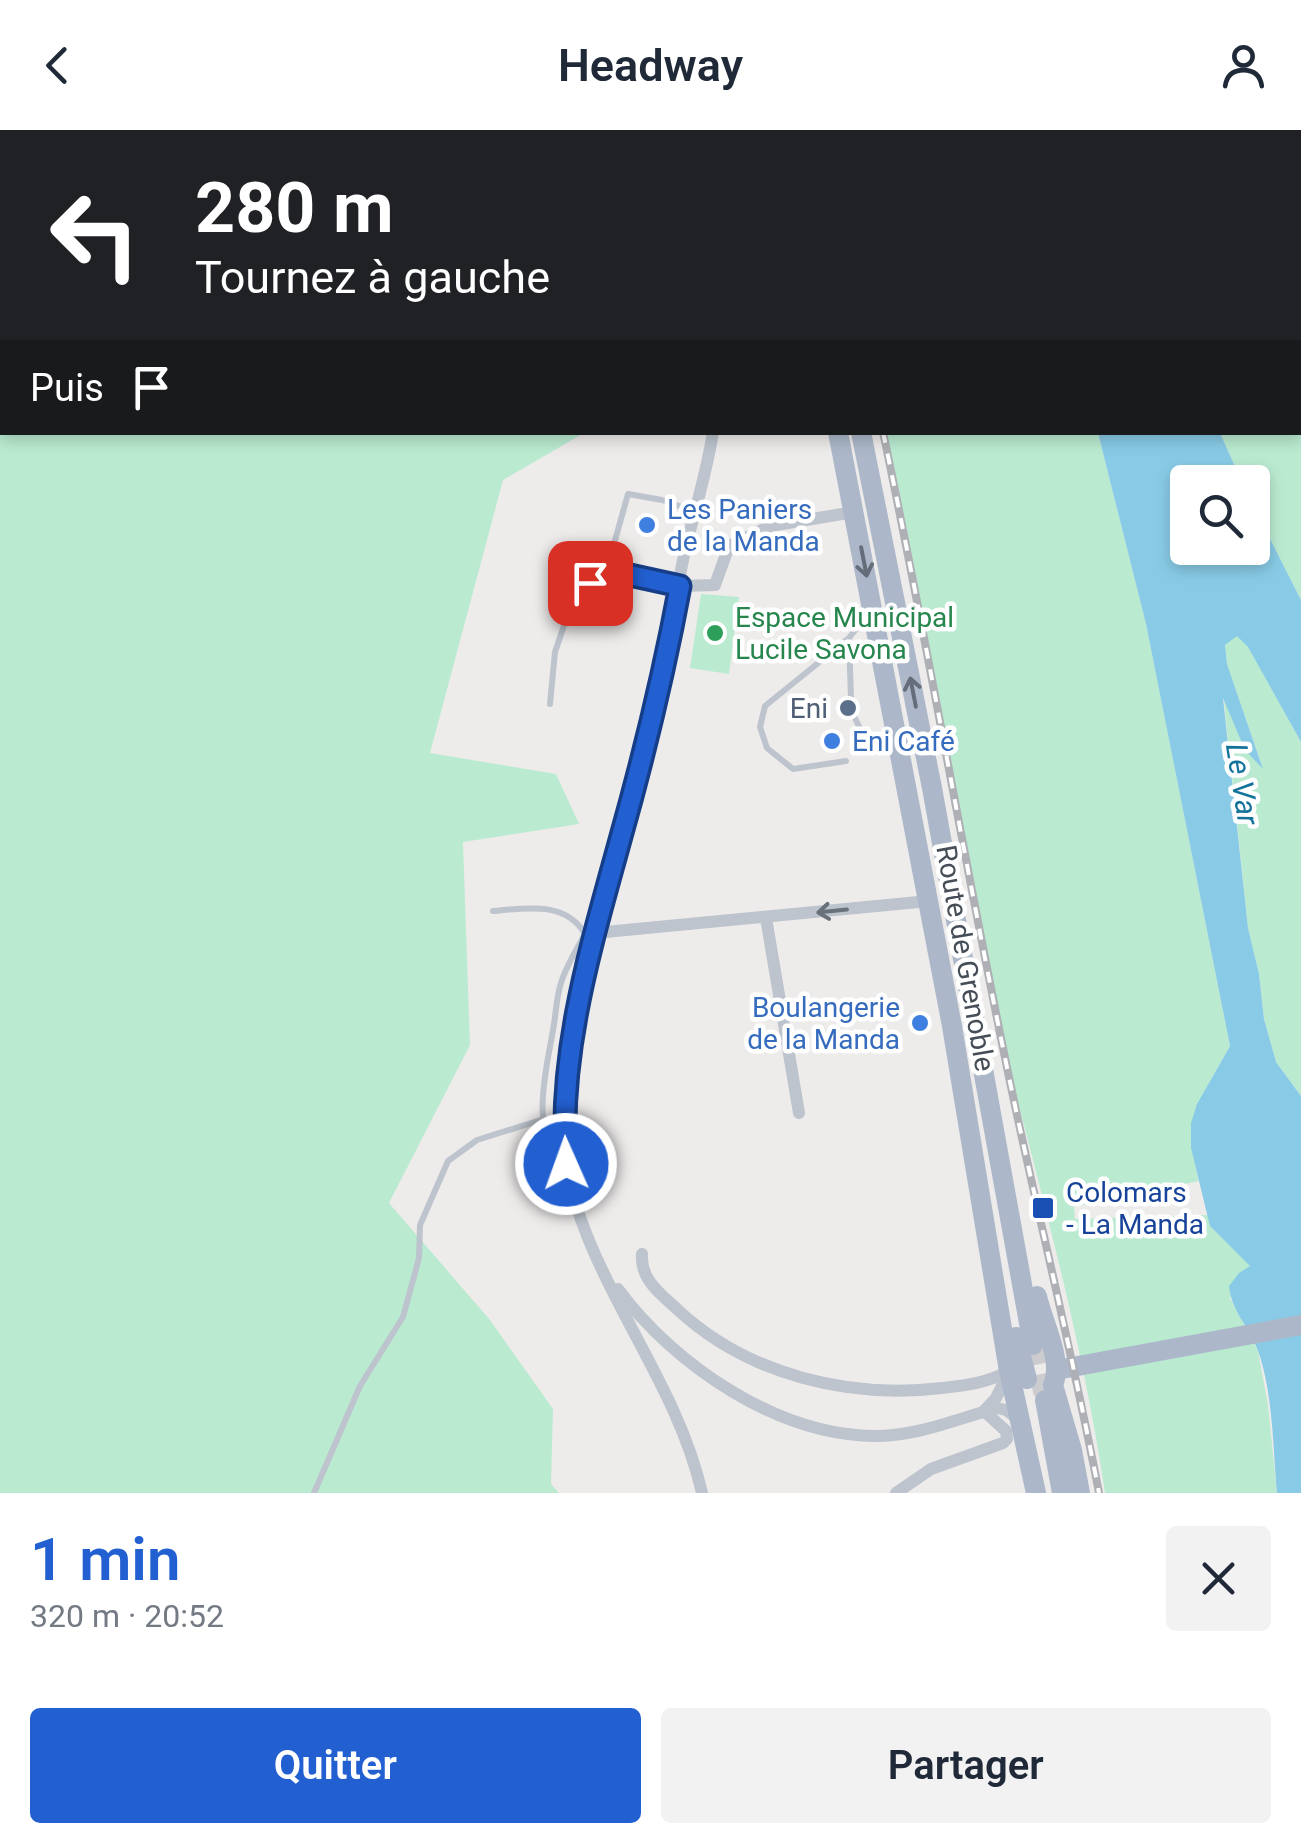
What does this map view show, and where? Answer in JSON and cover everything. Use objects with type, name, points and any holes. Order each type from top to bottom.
[{"type":"main road","name":"Route de Grenoble","points":[[839,435],[952,1026],[970,1093],[1022,1378]]},
{"type":"main road","name":"Route de Grenoble","points":[[862,435],[981,1050],[988,1107],[1033,1345]]},
{"type":"main road","points":[[981,1050],[999,1103],[1040,1314],[1062,1493]]},
{"type":"main road","points":[[1022,1378],[1040,1390],[1100,1364],[1301,1325]]},
{"type":"main road","points":[[1022,1378],[1021,1421],[1036,1493]]},
{"type":"main road","points":[[1022,1378],[1044,1493]]},
{"type":"main road","points":[[1051,1385],[1072,1450],[1080,1493]]},
{"type":"street","points":[[702,1493],[684,1436],[598,1257],[566,1164],[566,1076],[590,934],[665,672],[712,436]]},
{"type":"street","points":[[680,586],[715,585],[729,546],[770,526],[854,512]]},
{"type":"street","points":[[590,934],[929,901]]},
{"type":"street","points":[[766,918],[800,1113]]},
{"type":"street","points":[[642,1254],[650,1283],[710,1337],[738,1353],[796,1376],[833,1386],[892,1392],[1022,1378]]},
{"type":"street","points":[[598,1257],[632,1308],[664,1342],[713,1381],[788,1417],[838,1432],[876,1436],[916,1432],[997,1408],[1021,1421]]},
{"type":"street","points":[[647,1361],[664,1342]]},
{"type":"street","points":[[984,1411],[1003,1387],[1022,1378]]},
{"type":"street","points":[[896,1493],[931,1469],[1004,1444],[1006,1431],[984,1411]]},
{"type":"lane","points":[[550,704],[555,652],[574,596],[607,570],[628,494],[696,512]]},
{"type":"lane","points":[[607,570],[680,586]]},
{"type":"lane","points":[[846,761],[793,769],[767,748],[760,727],[765,706],[849,638],[872,606]]},
{"type":"lane","points":[[849,638],[851,698]]},
{"type":"lane","points":[[854,716],[872,751]]},
{"type":"lane","points":[[863,756],[900,746]]},
{"type":"lane","points":[[493,911],[564,911],[590,934],[561,983],[543,1093],[551,1147],[566,1164]]},
{"type":"lane","points":[[314,1493],[360,1386],[403,1317],[419,1258],[420,1226],[448,1162],[476,1140],[544,1119]]},
{"type":"green space","points":[[0,435],[581,435],[503,480],[430,753],[556,774],[579,824],[463,842],[470,1045],[389,1203],[490,1320],[553,1409],[551,1484],[559,1493],[0,1493]]},
{"type":"green space","points":[[883,435],[1099,435],[1146,624],[1230,1046],[1197,1110],[1193,1141],[1199,1181],[1074,1207],[1075,1219],[1208,1215],[1210,1226],[1251,1266],[1230,1298],[1258,1351],[1277,1493],[1105,1493],[1074,1327],[1006,1055]]},
{"type":"green space","points":[[1221,435],[1301,435],[1301,600],[1270,539],[1270,465],[1234,465]]},
{"type":"green space","name":"Espace Municipal Lucile Savona","points":[[701,594],[739,597],[729,674],[690,668]]},
{"type":"green space","points":[[1237,635],[1248,646],[1301,742],[1301,1096],[1276,1062],[1248,928],[1223,692],[1245,750],[1262,766],[1227,664],[1225,645]]},
{"type":"water","points":[[1099,435],[1221,435],[1234,465],[1170,465],[1170,565],[1270,565],[1270,539],[1301,600],[1301,742],[1248,647],[1237,636],[1225,645],[1227,664],[1263,769],[1245,750],[1223,698],[1248,928],[1264,1019],[1276,1062],[1301,1096],[1301,1493],[1277,1493],[1267,1384],[1255,1343],[1233,1303],[1229,1286],[1250,1266],[1210,1226],[1191,1148],[1191,1123],[1197,1104],[1230,1046],[1146,624]]},
{"type":"tunnel","points":[[1033,1345],[1045,1400]]},
{"type":"railway","points":[[884,435],[997,1018],[1099,1493]]},
{"type":"place","name":"Les Paniers de la Manda","points":[[647,525]]},
{"type":"place","name":"Espace Municipal Lucile Savona","points":[[715,633]]},
{"type":"place","name":"Eni","points":[[848,708]]},
{"type":"place","name":"Eni Café","points":[[832,741]]},
{"type":"place","name":"Boulangerie de la Manda","points":[[920,1023]]},
{"type":"place","name":"Colomars - La Manda","points":[[1043,1208]]},
{"type":"route","points":[[566,1164],[564,1109],[574,1020],[665,672],[680,586],[607,570],[590,583]]},
{"type":"water label","name":"Le Var","points":[[1242,784]]}]
